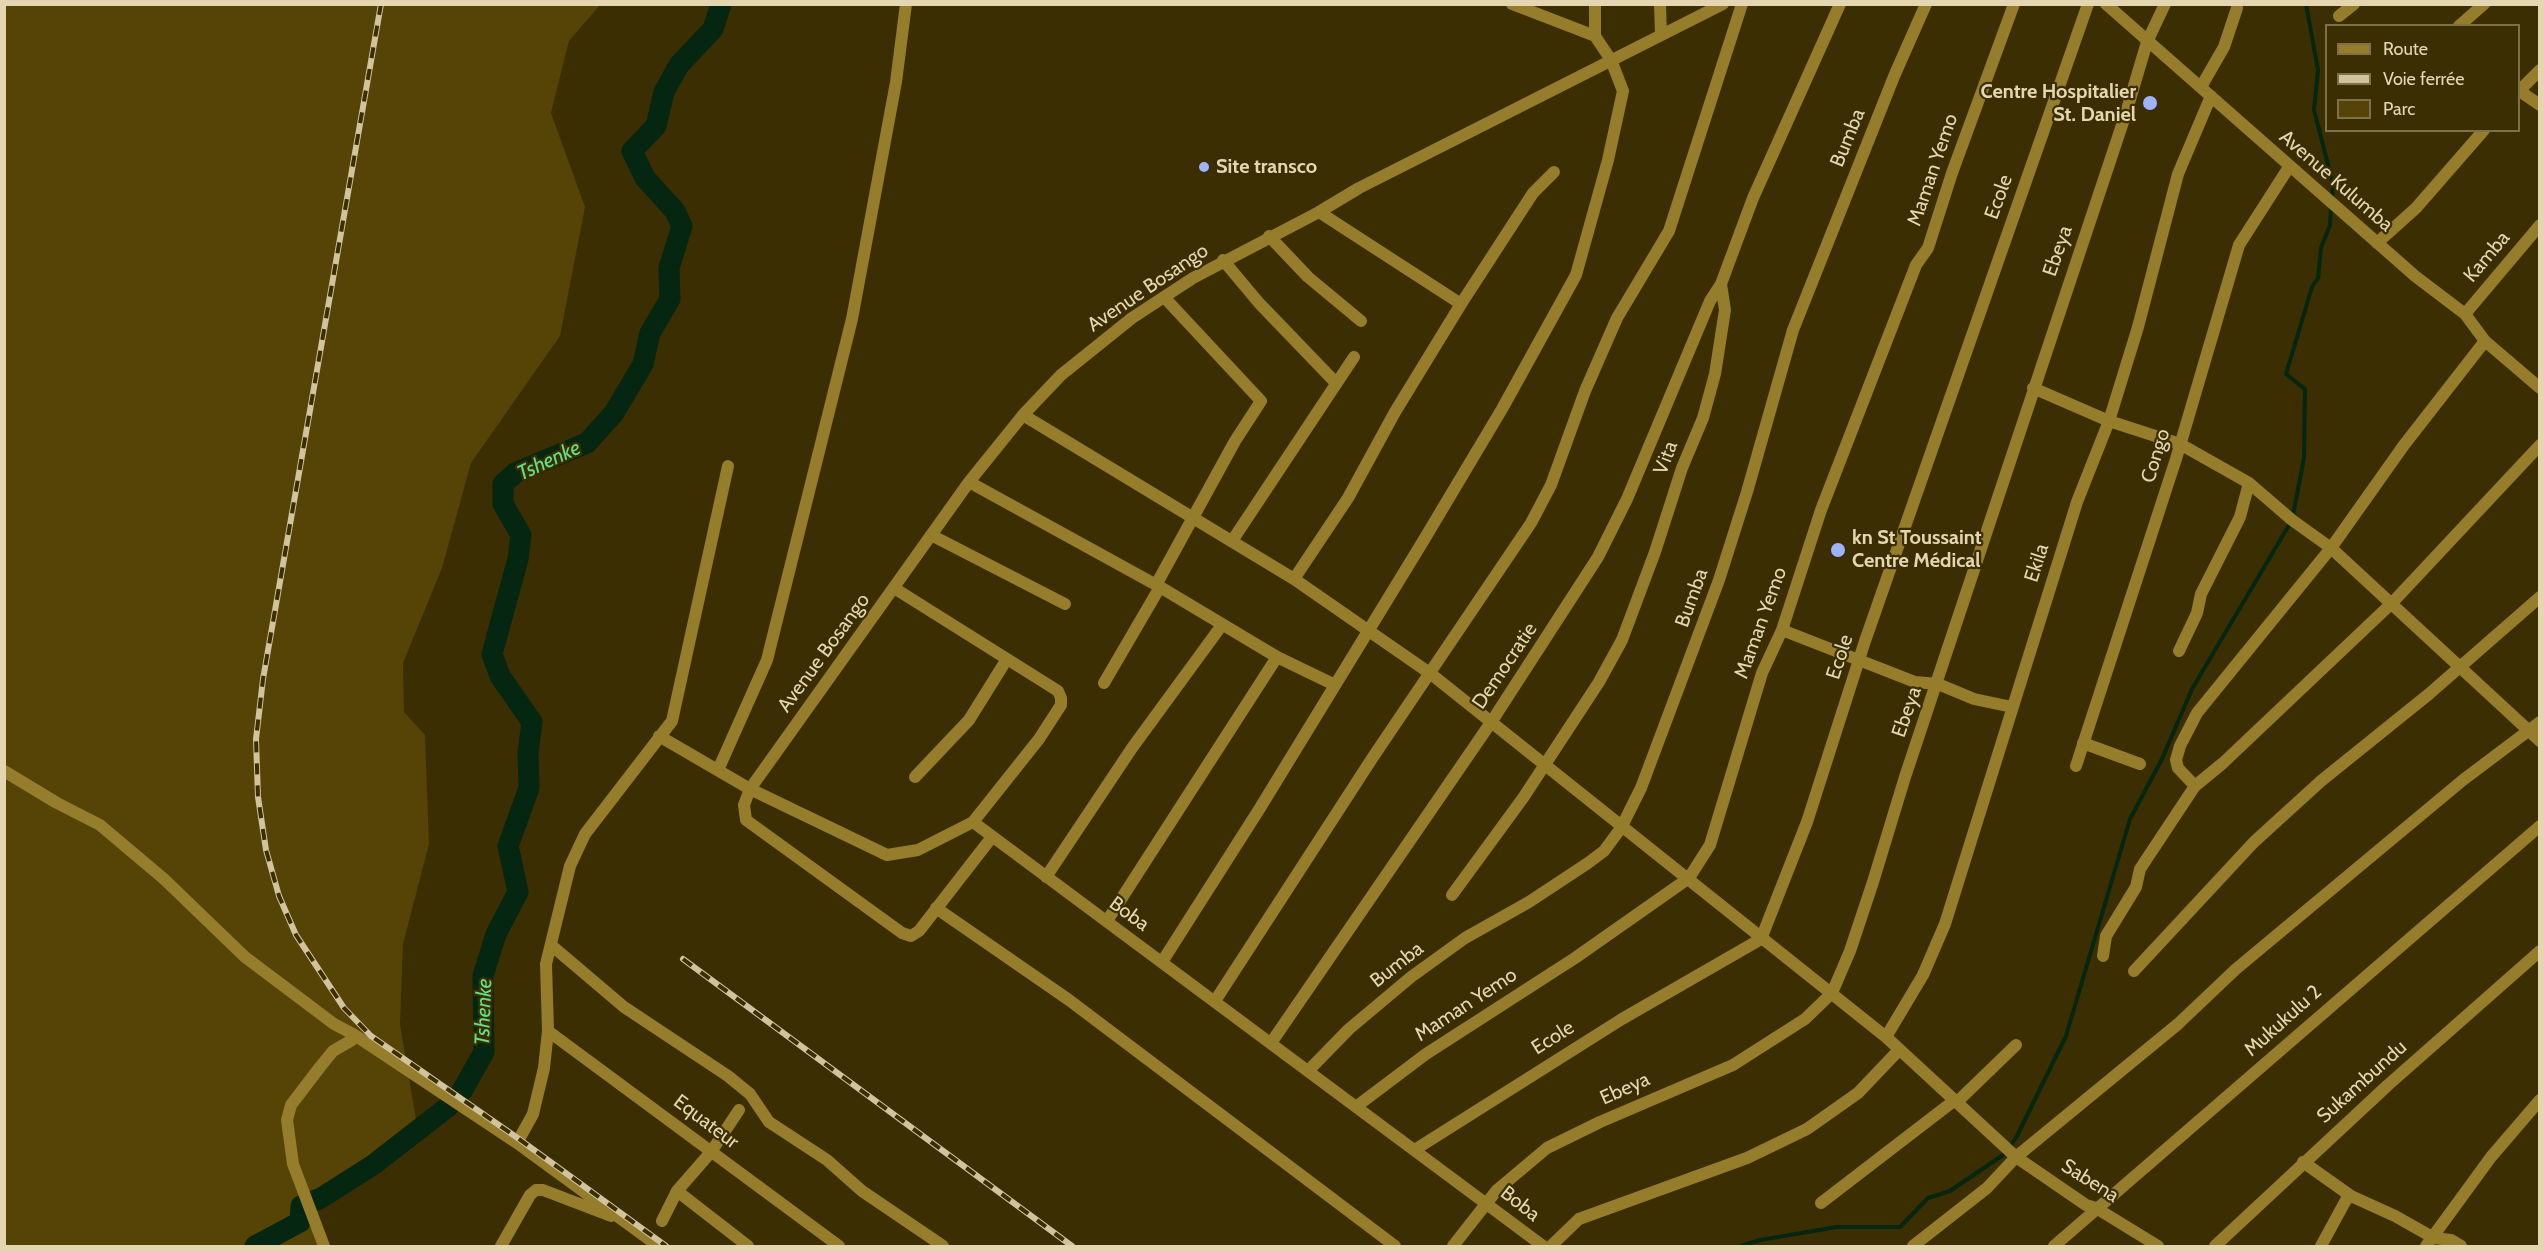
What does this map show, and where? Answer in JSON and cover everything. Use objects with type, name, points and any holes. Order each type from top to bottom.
[{"type":"street","points":[[718,770],[767,660],[852,319],[896,82],[906,4]]},
{"type":"street","points":[[1162,962],[1369,630],[1502,409],[1576,275],[1608,160],[1623,91],[1611,60],[1595,36],[1532,9],[1512,4]]},
{"type":"street","points":[[1595,4],[1595,36]]},
{"type":"street","points":[[1660,4],[1661,35]]},
{"type":"street","name":"Avenue Bosango","points":[[750,789],[969,482],[1023,415],[1061,375],[1132,318],[1223,260],[1319,212],[1368,183],[1723,4]]},
{"type":"street","points":[[1215,1001],[1372,757],[1431,674],[1531,523],[1551,485],[1585,391],[1617,318],[1669,231],[1742,4]]},
{"type":"street","name":"Vita","points":[[1452,895],[1500,832],[1612,659],[1655,552],[1682,468],[1703,418],[1715,374],[1725,310],[1721,284],[1753,198],[1840,4]]},
{"type":"street","name":"Bumba","points":[[1309,1070],[1349,1029],[1411,976],[1466,938],[1529,902],[1588,863],[1604,851],[1621,828],[1641,788],[1719,580],[1748,492],[1793,330],[1895,74],[1926,4]]},
{"type":"street","name":"Maman Yemo","points":[[1358,1106],[1426,1054],[1575,958],[1689,878],[1716,831],[1762,673],[1782,630],[1821,510],[1916,265],[1928,248],[1952,173],[2014,4]]},
{"type":"street","name":"Ecole","points":[[1416,1149],[1622,1018],[1761,939],[1807,822],[1859,659],[2088,4]]},
{"type":"street","name":"Avenue Kulumba","points":[[2106,4],[2356,225],[2465,314],[2485,341],[2538,384]]},
{"type":"street","name":"Ebeya","points":[[1453,1246],[1487,1202],[1508,1180],[1547,1148],[1647,1100],[1733,1065],[1805,1019],[1832,993],[1850,951],[2033,388],[2126,113],[2147,42],[2165,4]]},
{"type":"street","points":[[2339,16],[2354,4]]},
{"type":"street","points":[[2461,24],[2484,4]]},
{"type":"street","points":[[2201,87],[2224,47],[2237,8]]},
{"type":"street","points":[[2520,90],[2540,70]]},
{"type":"street","points":[[2520,92],[2540,105]]},
{"type":"street","name":"Ekila","points":[[1886,1038],[1923,975],[1945,924],[2077,502],[2109,421],[2138,327],[2178,174],[2211,96]]},
{"type":"street","points":[[2377,243],[2416,208],[2482,132]]},
{"type":"street","name":"Congo","points":[[2076,766],[2180,444],[2239,245],[2289,167]]},
{"type":"street","points":[[1294,579],[1348,498],[1395,412],[1461,303],[1533,193],[1554,172]]},
{"type":"street","points":[[1319,212],[1434,287],[1441,288],[1461,303]]},
{"type":"street","name":"Kamba","points":[[2465,314],[2540,225]]},
{"type":"street","points":[[1269,236],[1308,277],[1361,321]]},
{"type":"street","points":[[1223,260],[1259,303],[1336,383]]},
{"type":"street","name":"Democratie","points":[[1271,1043],[1492,722],[1598,557],[1628,499],[1710,300],[1721,284]]},
{"type":"street","points":[[1104,683],[1234,441],[1261,401],[1164,297]]},
{"type":"street","points":[[2195,786],[2178,768],[2176,760],[2180,746],[2197,713],[2331,548],[2404,445],[2485,341]]},
{"type":"street","points":[[1232,541],[1354,357]]},
{"type":"street","points":[[2033,388],[2109,421],[2180,444],[2249,483],[2292,520],[2331,548],[2540,741]]},
{"type":"street","name":"Sabena","points":[[1023,415],[1294,579],[1431,674],[1621,828],[1689,878],[1761,939],[1832,993],[1886,1038],[2016,1157],[2086,1205],[2096,1208],[2158,1246]]},
{"type":"street","points":[[2103,956],[2106,936],[2136,887],[2140,869],[2195,786],[2223,763],[2392,603],[2540,445]]},
{"type":"street","points":[[517,1143],[533,1114],[539,1093],[548,1031],[546,964],[570,866],[585,834],[672,721],[728,466]]},
{"type":"street","points":[[969,482],[1158,586],[1277,657],[1335,685]]},
{"type":"street","points":[[2180,651],[2197,613],[2201,594],[2240,517],[2249,483]]},
{"type":"street","points":[[931,535],[1065,604]]},
{"type":"street","points":[[659,736],[750,789],[887,855],[918,850],[974,822],[1039,739],[1060,705],[1058,691],[894,588]]},
{"type":"street","points":[[2134,971],[2254,842],[2321,781],[2460,668],[2540,597]]},
{"type":"street","points":[[1046,877],[1132,748],[1221,625]]},
{"type":"street","points":[[1782,630],[1915,682],[1938,684],[1974,699],[2012,707]]},
{"type":"street","points":[[1107,921],[1277,657]]},
{"type":"street","points":[[915,777],[969,720],[1008,659]]},
{"type":"street","points":[[1913,1246],[1987,1188],[2016,1157],[2178,1024],[2236,969],[2463,780],[2540,722]]},
{"type":"street","points":[[2083,743],[2140,764]]},
{"type":"street","points":[[4,771],[57,803],[100,825],[164,879],[245,957],[334,1024],[353,1034],[517,1143],[658,1246]]},
{"type":"street","points":[[750,789],[744,805],[746,820],[902,933],[911,936],[919,931],[992,837]]},
{"type":"street","name":"Boba","points":[[974,822],[1416,1149],[1543,1246]]},
{"type":"street","name":"Mukukulu 2","points":[[2054,1246],[2540,826]]},
{"type":"street","points":[[936,908],[1069,1000],[1395,1246]]},
{"type":"street","points":[[551,945],[624,1006],[728,1076],[750,1094],[769,1122],[827,1160],[862,1191],[943,1246]]},
{"type":"street","name":"Sukambundu","points":[[2215,1246],[2303,1162],[2540,951]]},
{"type":"street","name":"Equateur","points":[[548,1031],[838,1246]]},
{"type":"street","points":[[324,1246],[290,1154],[288,1113],[333,1052],[352,1040],[353,1034]]},
{"type":"street","points":[[1821,1203],[1956,1101],[2016,1045]]},
{"type":"street","points":[[1551,1246],[1579,1219],[1747,1158],[1807,1129],[1858,1093],[1898,1051]]},
{"type":"street","points":[[2430,1242],[2491,1157],[2540,1100]]},
{"type":"street","points":[[662,1221],[676,1191],[711,1152],[738,1110]]},
{"type":"street","points":[[2303,1162],[2351,1196],[2386,1211],[2430,1242],[2451,1240],[2461,1246]]},
{"type":"street","points":[[501,1246],[530,1195],[536,1190],[543,1190],[626,1222]]},
{"type":"street","points":[[676,1191],[748,1246]]},
{"type":"street","points":[[2321,1246],[2346,1200],[2351,1196]]},
{"type":"green space","points":[[5,5],[600,5],[569,41],[551,113],[585,207],[560,336],[471,463],[442,568],[403,663],[404,712],[425,735],[429,844],[403,944],[400,1024],[417,1126],[317,1198],[320,1246],[5,1246]]},
{"type":"waterway","name":"Tshenke","points":[[462,1091],[484,1052],[483,976],[496,934],[518,892],[508,846],[529,788],[528,753],[532,722],[500,676],[492,654],[518,559],[521,535],[503,504],[503,484],[515,473],[587,443],[614,413],[643,364],[650,333],[670,299],[669,268],[682,226],[675,211],[645,178],[632,151],[656,126],[664,92],[679,65],[713,29],[721,4]]},
{"type":"waterway","points":[[2306,4],[2318,70],[2314,110],[2333,184],[2332,199]]},
{"type":"waterway","points":[[1741,1246],[1760,1240],[1837,1227],[1900,1227],[1928,1198],[1950,1191],[2006,1153],[2017,1136],[2066,1036],[2130,819],[2162,759],[2192,689],[2292,520],[2304,458],[2305,389],[2286,374],[2312,287],[2318,278],[2321,248],[2330,225],[2331,206]]},
{"type":"waterway","name":"Tshenke","points":[[255,1246],[300,1222],[301,1206],[321,1198],[373,1165],[449,1106]]},
{"type":"railway","points":[[381,4],[263,679],[256,739],[258,797],[266,850],[279,896],[296,935],[344,1008],[371,1036],[519,1139],[666,1246]]},
{"type":"railway","points":[[683,959],[1072,1246]]},
{"type":"place","name":"Centre Hospitalier St. Daniel","points":[[2150,103]]},
{"type":"place","name":"Site transco","points":[[1204,167]]},
{"type":"place","name":"kn St Toussaint Centre Médical","points":[[1838,550]]}]
